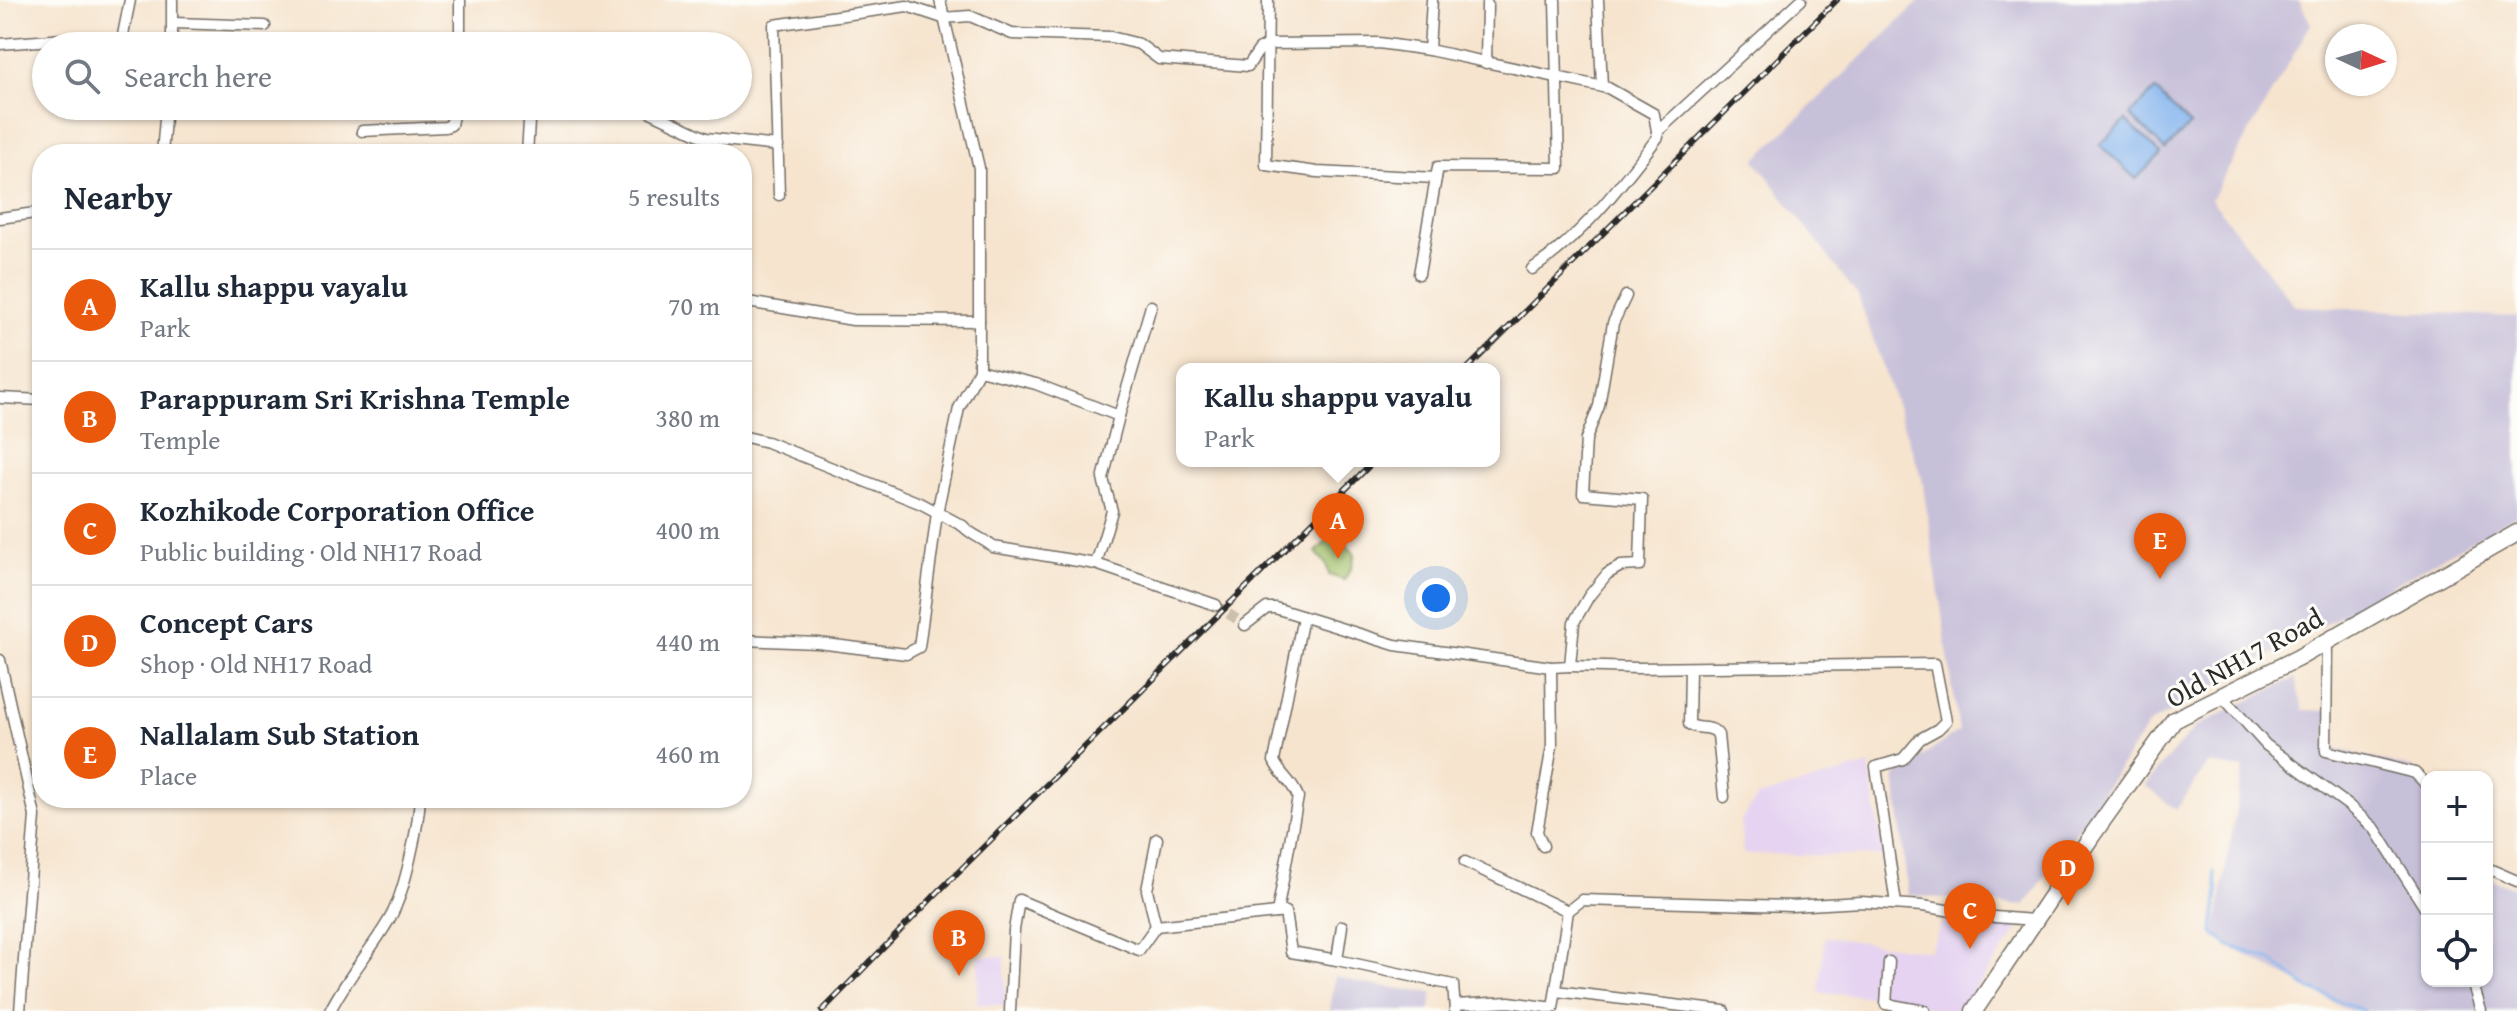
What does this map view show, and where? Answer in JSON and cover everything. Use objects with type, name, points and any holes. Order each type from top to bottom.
[{"type":"main road","name":"Old NH17 Road","points":[[1974,1011],[2174,720],[2327,641],[2517,533]]},
{"type":"street","points":[[124,32],[130,0]]},
{"type":"street","points":[[172,0],[173,32]]},
{"type":"street","points":[[460,0],[460,32]]},
{"type":"street","points":[[752,640],[818,643],[906,654],[919,647],[937,513],[959,408],[979,370],[979,168],[940,0]]},
{"type":"street","points":[[1268,0],[1266,165],[1317,172],[1436,178]]},
{"type":"street","points":[[1429,50],[1432,0]]},
{"type":"street","points":[[1419,274],[1438,167],[1559,168],[1555,0]]},
{"type":"street","points":[[1598,0],[1602,87]]},
{"type":"street","points":[[1657,132],[1801,0]]},
{"type":"street","points":[[1486,63],[1487,4]]},
{"type":"street","points":[[779,195],[774,25],[907,6],[943,18],[970,16],[1012,34],[1111,37],[1139,44],[1159,59],[1248,66],[1259,50],[1268,44],[1379,43],[1429,50],[1602,87],[1654,114],[1658,137],[1586,226],[1565,246],[1532,269]]},
{"type":"street","points":[[174,23],[265,26]]},
{"type":"street","points":[[0,44],[32,42]]},
{"type":"street","points":[[163,144],[165,120]]},
{"type":"street","points":[[362,131],[445,127],[451,125],[452,120]]},
{"type":"street","points":[[528,144],[529,120]]},
{"type":"street","points":[[668,120],[706,138],[778,146]]},
{"type":"street","points":[[0,218],[32,213]]},
{"type":"street","points":[[1570,666],[1574,622],[1589,596],[1607,574],[1621,566],[1640,565],[1642,499],[1583,494],[1586,439],[1599,406],[1613,323],[1626,296]]},
{"type":"street","points":[[752,303],[853,320],[979,321]]},
{"type":"street","points":[[1096,564],[1112,511],[1103,479],[1151,306]]},
{"type":"street","points":[[979,370],[1036,384],[1119,416]]},
{"type":"street","points":[[0,398],[32,400]]},
{"type":"street","points":[[752,438],[937,513],[993,547],[1096,564],[1216,605]]},
{"type":"street","points":[[1245,625],[1267,608],[1275,608],[1409,648],[1551,667],[1935,664],[1946,721],[1920,739],[1903,759],[1876,767],[1896,904]]},
{"type":"street","points":[[1277,913],[1298,797],[1292,782],[1280,773],[1274,761],[1303,617]]},
{"type":"street","points":[[2327,641],[2326,751],[2415,773],[2421,779]]},
{"type":"street","points":[[0,660],[32,803]]},
{"type":"street","points":[[1543,846],[1537,832],[1552,746],[1551,667]]},
{"type":"street","points":[[1690,668],[1689,724],[1694,728],[1716,731],[1718,735],[1724,797]]},
{"type":"street","points":[[2222,696],[2266,745],[2348,805],[2375,829],[2421,902]]},
{"type":"street","points":[[20,1011],[33,808]]},
{"type":"street","points":[[330,1011],[390,918],[399,896],[418,808]]},
{"type":"street","points":[[1156,926],[1147,890],[1157,839]]},
{"type":"street","points":[[1465,862],[1568,911]]},
{"type":"street","points":[[2493,871],[2517,881]]},
{"type":"street","points":[[1010,1011],[1014,930],[1019,900],[1139,950],[1156,926],[1285,912],[1291,952],[1453,985],[1455,1008],[1509,1002],[1553,1008],[1568,911],[1582,900],[1791,906],[1861,902],[1923,906],[1981,916],[2034,920]]},
{"type":"street","points":[[1337,960],[1342,926]]},
{"type":"street","points":[[377,935],[390,939]]},
{"type":"street","points":[[1889,962],[1886,1004],[1925,1011]]},
{"type":"street","points":[[2474,987],[2481,1011]]},
{"type":"street","points":[[1556,991],[1724,1011]]},
{"type":"street","points":[[1602,1011],[1603,998]]},
{"type":"shaded area","points":[[1921,0],[2299,0],[2311,24],[2211,199],[2295,306],[2517,317],[2517,515],[2149,724],[2025,906],[1908,895],[1895,776],[1959,731],[1922,478],[1858,296],[1755,160]]},
{"type":"shaded area","points":[[2295,678],[2303,710],[2329,711],[2326,746],[2421,771],[2421,987],[2493,987],[2493,879],[2517,889],[2517,1011],[2350,1011],[2214,938],[2243,769],[2208,764],[2176,810],[2145,785],[2195,727]]},
{"type":"shaded area","points":[[1869,765],[1883,856],[1743,854],[1741,820],[1758,797]]},
{"type":"shaded area","points":[[1945,914],[1994,925],[2020,927],[1959,1011],[1889,998],[1819,993],[1825,937],[1930,951]]},
{"type":"shaded area","points":[[979,956],[1005,956],[1005,1005],[977,1004]]},
{"type":"shaded area","points":[[1335,976],[1364,984],[1433,993],[1430,1011],[1330,1011]]},
{"type":"green space","points":[[1335,533],[1355,554],[1344,580],[1329,575],[1326,564],[1316,552]]},
{"type":"water","points":[[2155,90],[2190,125],[2165,150],[2130,115]]},
{"type":"water","points":[[2126,120],[2161,154],[2136,179],[2100,145]]},
{"type":"waterway","points":[[2214,872],[2218,891],[2213,932],[2227,945],[2271,960],[2307,988],[2364,1011]]},
{"type":"tunnel","points":[[1216,605],[1245,625]]},
{"type":"railway","points":[[1473,363],[1837,0]]},
{"type":"railway","points":[[822,1011],[938,892],[1368,467]]},
{"type":"place","name":"Kallu shappu vayalu","points":[[1338,559]]},
{"type":"place","name":"Nallalam Sub Station","points":[[2160,579]]},
{"type":"place","name":"Concept Cars","points":[[2068,906]]},
{"type":"place","name":"Kozhikode Corporation Office","points":[[1970,949]]},
{"type":"place","name":"Parappuram Sri Krishna Temple","points":[[959,976]]}]
